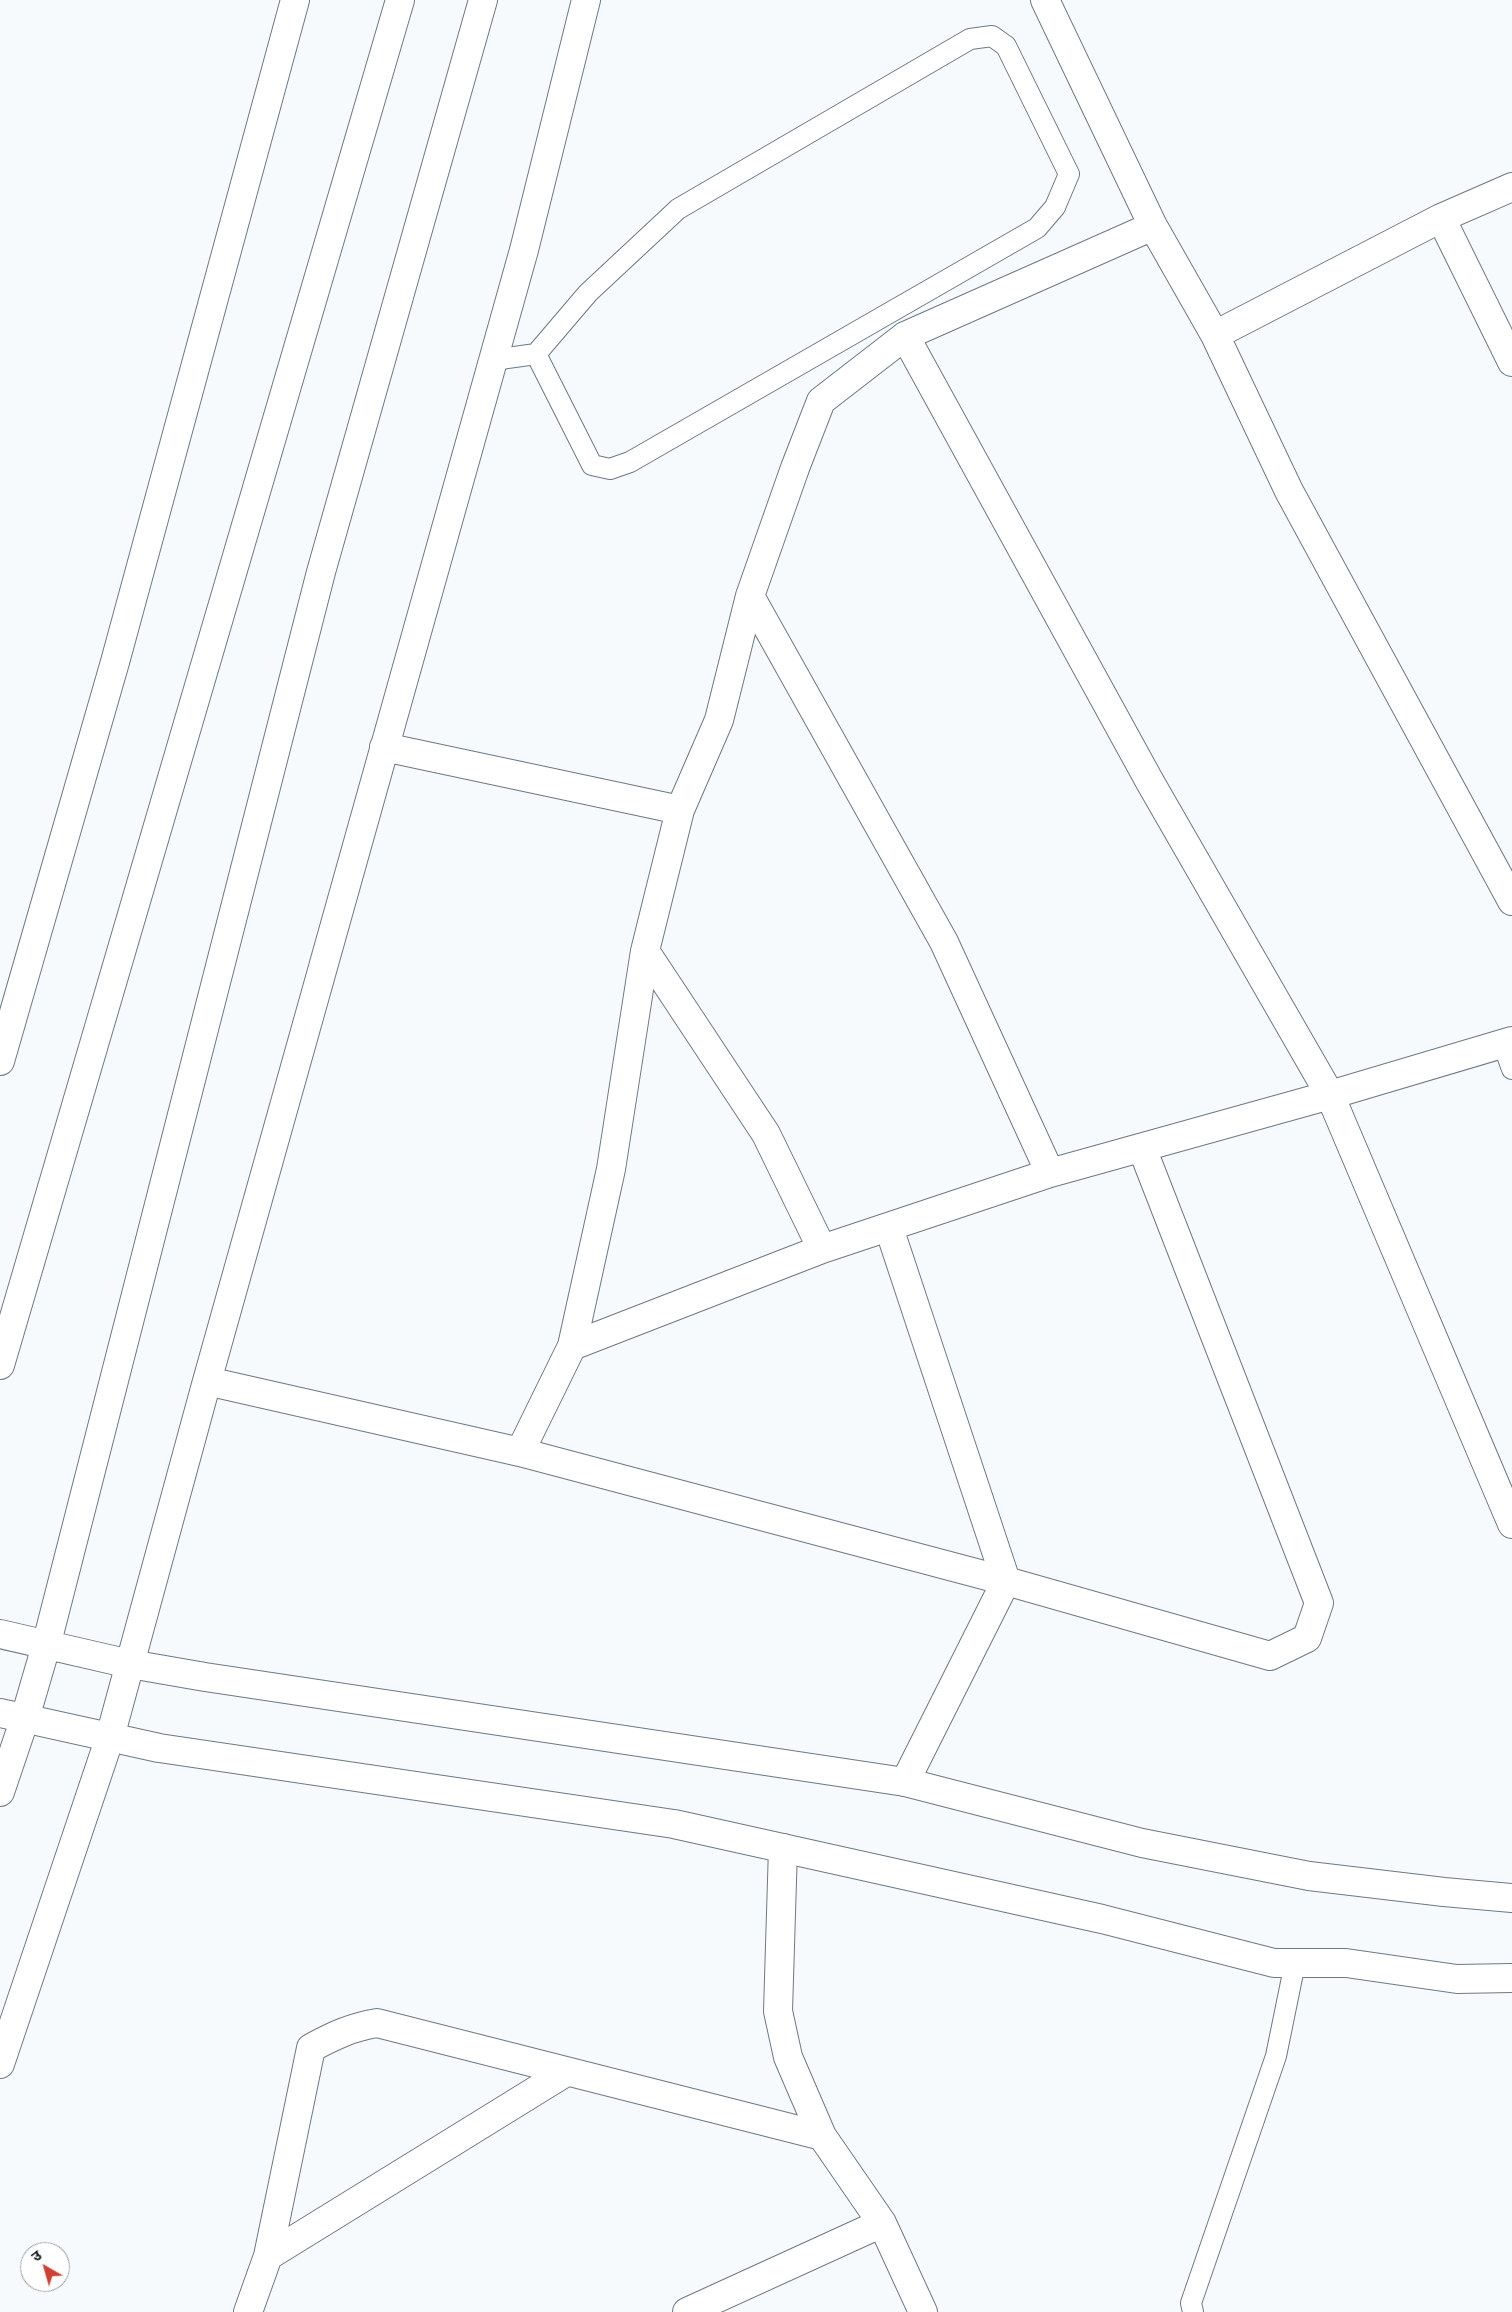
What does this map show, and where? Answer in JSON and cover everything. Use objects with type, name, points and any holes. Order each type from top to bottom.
[{"type":"street","points":[[0,1061],[115,662],[295,0]]},
{"type":"street","points":[[0,1365],[400,0]]},
{"type":"street","points":[[0,1792],[12,1716],[46,1646],[320,572],[483,0]]},
{"type":"street","points":[[0,2064],[110,1737],[207,1381],[524,250],[586,0]]},
{"type":"street","points":[[1045,0],[1153,226],[1216,335],[1289,491],[1512,901]]},
{"type":"street","points":[[1216,335],[1441,218],[1512,187]]},
{"type":"street","points":[[1441,218],[1512,362]]},
{"type":"street","points":[[520,1452],[572,1346],[611,1169],[645,951],[680,810],[719,720],[750,596],[795,468],[821,401],[905,336],[1153,226]]},
{"type":"street","points":[[905,336],[1150,782],[1330,1095],[1512,1524]]},
{"type":"street","points":[[750,596],[944,942],[1050,1173]]},
{"type":"street","points":[[384,747],[680,810]]},
{"type":"street","points":[[645,951],[766,1134],[822,1249]]},
{"type":"street","points":[[572,1346],[822,1249],[1050,1173],[1330,1095],[1509,1051]]},
{"type":"street","points":[[207,1381],[520,1452],[1006,1580],[1270,1656],[1307,1638],[1319,1603],[1142,1148]]},
{"type":"street","points":[[889,1228],[1006,1580],[906,1782]]},
{"type":"street","points":[[0,1634],[130,1664],[906,1782],[1142,1843],[1309,1876],[1512,1898]]},
{"type":"street","points":[[12,1716],[159,1748],[674,1824],[1102,1919],[1274,1963],[1346,1963],[1457,1979],[1512,1978]]},
{"type":"street","points":[[783,1848],[778,2011],[788,2057],[822,2136],[882,2223],[923,2312]]},
{"type":"street","points":[[248,2312],[268,2256],[311,2048],[341,2032],[377,2023],[822,2136]]},
{"type":"street","points":[[268,2256],[566,2072]]},
{"type":"street","points":[[687,2312],[882,2223]]},
{"type":"lane","points":[[493,360],[536,354],[588,293],[678,209],[970,39],[992,36],[1006,46],[1069,174],[1055,207],[1037,228],[639,457],[610,469],[592,466],[536,354]]},
{"type":"lane","points":[[1193,2312],[1192,2304],[1217,2225],[1276,2056],[1295,1963]]}]
